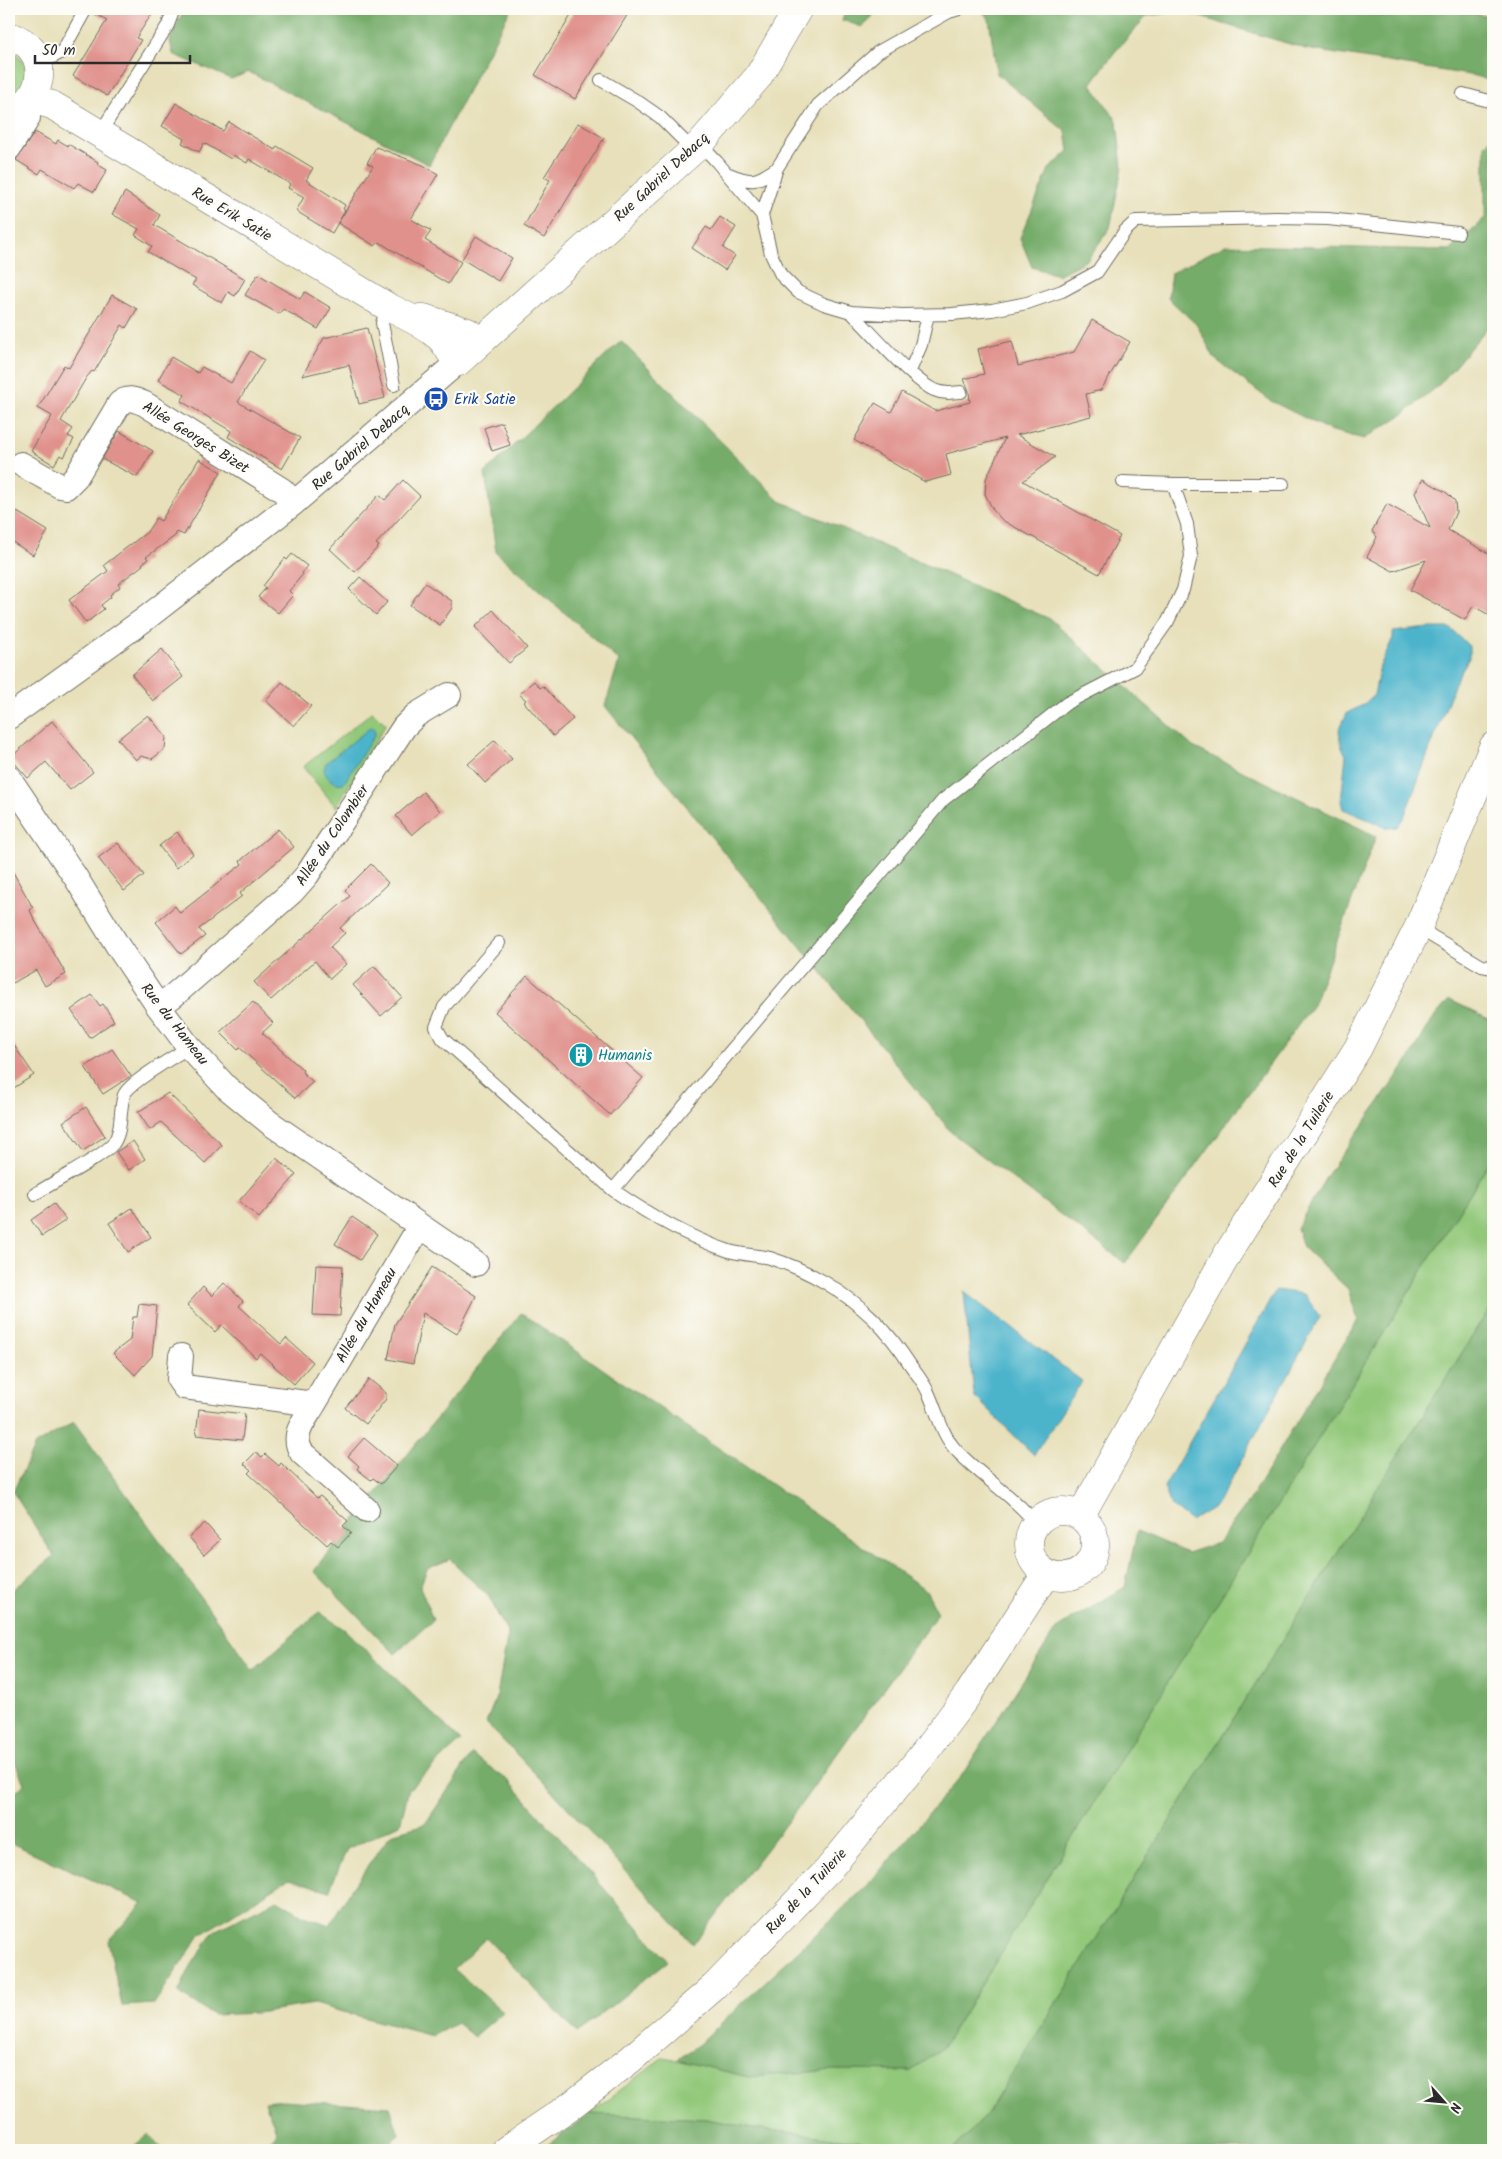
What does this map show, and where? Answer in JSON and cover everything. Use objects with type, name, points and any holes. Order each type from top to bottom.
[{"type":"street","name":"Rue Gabriel Debacq","points":[[9,717],[145,619],[294,503],[458,362],[696,147],[758,77],[798,9]]},
{"type":"street","points":[[9,36],[26,44],[34,53],[33,95],[28,118],[10,139]]},
{"type":"street","name":"Rue Erik Satie","points":[[33,95],[100,133],[388,307],[414,319],[440,338],[450,354],[458,362]]},
{"type":"street","name":"Rue Erik Satie","points":[[414,319],[424,318],[468,332],[479,343]]},
{"type":"street","name":"Allée Georges Bizet","points":[[21,464],[60,486],[66,487],[76,477],[120,403],[125,399],[132,399],[145,404],[282,490],[294,503]]},
{"type":"street","name":"Allée du Colombier","points":[[158,1006],[173,996],[292,892],[312,868],[404,727],[416,715],[449,695]]},
{"type":"street","name":"Rue de la Tuilerie","points":[[1079,1516],[1228,1253],[1358,1048],[1418,928],[1493,747]]},
{"type":"street","name":"Rue du Hameau","points":[[9,778],[158,1006],[189,1047],[226,1087],[257,1113],[476,1264]]},
{"type":"street","name":"Allée du Hameau","points":[[368,1510],[302,1453],[296,1445],[296,1434],[420,1226]]},
{"type":"street","points":[[181,1356],[179,1380],[184,1387],[314,1404]]},
{"type":"street","points":[[1060,1511],[1079,1516],[1087,1522],[1095,1541],[1095,1551],[1091,1561],[1076,1575],[1055,1577],[1046,1574],[1038,1568],[1029,1551],[1031,1532],[1036,1524],[1051,1513],[1060,1511]]},
{"type":"street","name":"Rue de la Tuilerie","points":[[506,2150],[569,2107],[600,2083],[714,1987],[828,1870],[921,1757],[963,1701],[1046,1574]]},
{"type":"lane","points":[[33,95],[62,52],[86,9]]},
{"type":"lane","points":[[100,133],[168,24],[174,9]]},
{"type":"lane","points":[[762,215],[777,168],[818,105],[878,52],[948,12],[959,9]]},
{"type":"lane","points":[[601,80],[660,117],[727,174],[762,215],[771,254],[781,275],[798,292],[824,304],[851,312],[928,315],[992,310],[1062,291],[1097,272],[1126,231],[1136,221],[1278,218],[1328,219],[1458,233]]},
{"type":"lane","points":[[1463,94],[1493,102]]},
{"type":"lane","points":[[727,174],[748,181],[760,180],[777,168]]},
{"type":"lane","points":[[388,307],[382,323],[394,385]]},
{"type":"lane","points":[[851,312],[910,371],[933,389],[948,394],[961,392]]},
{"type":"lane","points":[[910,371],[921,345],[928,315]]},
{"type":"lane","points":[[1123,482],[1283,484]]},
{"type":"lane","points":[[612,1190],[943,800],[1067,703],[1135,668],[1168,621],[1183,590],[1191,556],[1187,524],[1173,484]]},
{"type":"lane","points":[[1418,928],[1482,966],[1493,968]]},
{"type":"lane","points":[[499,943],[444,1007],[436,1027],[438,1033],[612,1190],[641,1209],[690,1236],[732,1251],[770,1258],[801,1270],[863,1307],[881,1324],[927,1390],[944,1433],[955,1449],[1026,1510],[1036,1524]]},
{"type":"lane","points":[[35,1194],[113,1144],[117,1134],[124,1095],[132,1086],[189,1047]]},
{"type":"green space","points":[[184,9],[511,9],[429,165],[249,72],[231,79],[173,54],[170,41]]},
{"type":"green space","points":[[846,9],[877,9],[869,21],[862,27],[842,20]]},
{"type":"green space","points":[[980,9],[1447,9],[1493,17],[1493,82],[1476,76],[1306,49],[1181,11],[1147,16],[1114,53],[1091,84],[1117,121],[1122,168],[1110,228],[1087,260],[1058,275],[1032,267],[1020,238],[1049,169],[1069,151],[1066,132],[997,74],[989,19]]},
{"type":"green space","points":[[9,48],[22,60],[26,74],[22,87],[9,99]]},
{"type":"green space","points":[[1493,136],[1493,321],[1439,385],[1405,413],[1364,439],[1329,430],[1271,401],[1215,359],[1197,325],[1168,298],[1171,273],[1225,245],[1450,250],[1485,218],[1485,145]]},
{"type":"green space","points":[[621,341],[780,501],[1050,619],[1193,747],[1376,836],[1313,1005],[1125,1263],[952,1133],[605,706],[619,661],[496,552],[485,473]]},
{"type":"green space","points":[[372,712],[386,724],[336,807],[303,767]]},
{"type":"green space","points":[[1449,1000],[1493,1021],[1493,1156],[943,2047],[911,2071],[832,2070],[749,2077],[677,2060],[699,2044],[867,1886],[962,1775],[1056,1629],[1125,1587],[1137,1531],[1187,1553],[1218,1543],[1249,1501],[1358,1320],[1348,1289],[1303,1247],[1297,1228],[1326,1177],[1410,1058],[1432,1020]]},
{"type":"green space","points":[[1493,1156],[1493,1303],[987,2114],[953,2150],[929,2150],[753,2128],[706,2119],[589,2114],[664,2057],[749,2077],[832,2070],[911,2071],[943,2047]]},
{"type":"green space","points":[[1493,1303],[1493,2150],[953,2150],[987,2114]]},
{"type":"green space","points":[[521,1313],[926,1590],[938,1613],[804,1800],[693,1944],[553,1792],[486,1723],[497,1695],[508,1634],[489,1597],[450,1559],[427,1569],[420,1587],[433,1620],[395,1654],[314,1571]]},
{"type":"green space","points":[[74,1422],[253,1670],[319,1612],[345,1630],[461,1741],[409,1789],[400,1824],[347,1849],[329,1891],[289,1879],[200,1935],[154,2004],[122,2006],[108,1941],[143,1903],[9,1842],[9,1799],[24,1784],[14,1759],[9,1754],[9,1593],[54,1556],[13,1492],[35,1445]]},
{"type":"green space","points":[[472,1754],[510,1782],[668,1961],[577,2033],[486,1938],[454,1969],[503,2012],[474,2037],[457,2023],[432,2036],[314,2004],[256,2013],[214,2015],[178,1993],[191,1966],[214,1931],[277,1900],[306,1917],[330,1925],[352,1888],[391,1834],[425,1824]]},
{"type":"green space","points":[[282,2100],[390,2107],[399,2135],[379,2150],[257,2150],[277,2133],[265,2102]]},
{"type":"green space","points":[[589,2114],[706,2119],[753,2128],[929,2150],[541,2150]]},
{"type":"green space","points":[[149,2134],[163,2150],[129,2150]]},
{"type":"water","points":[[1428,628],[1450,628],[1469,646],[1469,658],[1457,678],[1404,817],[1397,827],[1388,828],[1343,809],[1341,801],[1346,755],[1342,748],[1339,730],[1347,713],[1363,705],[1374,695],[1380,666],[1393,638],[1393,632]]},
{"type":"water","points":[[371,727],[374,729],[375,734],[344,783],[331,781],[324,770],[326,763]]},
{"type":"water","points":[[1276,1290],[1304,1294],[1320,1317],[1217,1505],[1191,1521],[1171,1506],[1164,1487]]},
{"type":"water","points":[[964,1292],[1082,1381],[1034,1455],[974,1396]]},
{"type":"building","points":[[118,9],[155,9],[136,38],[141,40],[107,96],[73,76],[107,20],[95,14]]},
{"type":"building","points":[[575,9],[631,9],[575,99],[535,75]]},
{"type":"building","points":[[176,103],[223,131],[229,122],[275,150],[277,146],[313,168],[306,180],[345,205],[343,209],[345,211],[332,233],[296,211],[304,197],[288,188],[290,184],[249,159],[247,163],[233,155],[231,159],[204,143],[199,152],[182,143],[184,139],[162,126]]},
{"type":"building","points":[[578,123],[604,138],[544,238],[524,226],[550,180],[544,177]]},
{"type":"building","points":[[35,132],[56,144],[58,140],[68,146],[68,144],[98,162],[97,164],[107,170],[94,192],[78,183],[74,188],[42,169],[39,174],[16,160]]},
{"type":"building","points":[[376,147],[423,165],[438,174],[411,219],[431,231],[425,240],[461,262],[448,284],[379,242],[375,246],[338,223],[373,166],[367,163]]},
{"type":"building","points":[[125,192],[160,215],[154,225],[245,279],[235,296],[228,292],[222,303],[192,285],[196,280],[148,252],[152,246],[135,235],[139,229],[112,214]]},
{"type":"building","points":[[720,217],[736,227],[723,248],[735,256],[725,270],[692,248],[706,227],[711,230]]},
{"type":"building","points":[[476,236],[512,258],[498,281],[462,259]]},
{"type":"building","points":[[258,274],[300,299],[305,292],[331,308],[318,329],[283,309],[279,314],[245,295]]},
{"type":"building","points":[[112,295],[137,309],[126,328],[122,325],[94,372],[92,371],[86,378],[61,421],[73,429],[68,436],[74,439],[64,457],[60,455],[54,465],[31,451],[52,416],[38,408],[64,365],[69,368]]},
{"type":"building","points":[[1092,320],[1130,342],[1101,390],[1086,394],[1091,416],[1017,435],[1055,457],[1023,481],[1120,536],[1099,574],[1002,520],[993,510],[985,494],[986,479],[1005,438],[946,454],[951,475],[925,482],[854,440],[875,403],[891,412],[902,392],[935,411],[970,402],[969,391],[964,379],[984,374],[978,349],[1012,341],[1018,366],[1074,352]]},
{"type":"building","points":[[367,328],[385,398],[359,404],[349,365],[302,376],[324,338]]},
{"type":"building","points":[[250,351],[264,360],[238,402],[300,438],[282,469],[228,437],[231,431],[181,401],[185,395],[158,380],[171,357],[198,373],[202,367],[231,383]]},
{"type":"building","points":[[502,422],[510,445],[492,451],[484,428]]},
{"type":"building","points":[[119,431],[153,451],[137,477],[102,459]]},
{"type":"building","points":[[199,459],[221,472],[184,535],[177,532],[175,536],[146,557],[148,559],[143,565],[118,584],[120,587],[101,605],[104,609],[86,623],[69,600],[108,571],[104,565],[147,532],[156,518],[161,521]]},
{"type":"building","points":[[1423,479],[1447,493],[1455,501],[1456,512],[1448,530],[1493,556],[1493,617],[1473,606],[1465,620],[1410,590],[1426,560],[1393,571],[1367,557],[1377,537],[1372,531],[1387,504],[1430,528],[1415,493]]},
{"type":"building","points":[[403,480],[420,496],[376,544],[379,546],[355,572],[330,549],[379,495],[385,500]]},
{"type":"building","points":[[9,507],[48,531],[33,555],[9,540]]},
{"type":"building","points":[[292,554],[307,566],[289,591],[293,595],[278,613],[258,597],[266,588],[263,586],[285,558],[287,560]]},
{"type":"building","points":[[360,577],[387,602],[376,615],[349,589]]},
{"type":"building","points":[[425,583],[452,601],[452,608],[440,625],[410,605]]},
{"type":"building","points":[[493,610],[527,648],[509,663],[475,627]]},
{"type":"building","points":[[162,649],[183,677],[153,701],[132,675]]},
{"type":"building","points":[[534,681],[540,688],[543,686],[573,719],[553,736],[524,702],[526,700],[519,694]]},
{"type":"building","points":[[282,682],[311,706],[294,726],[266,701]]},
{"type":"building","points":[[148,715],[166,737],[165,749],[152,759],[141,756],[136,760],[118,739]]},
{"type":"building","points":[[52,721],[93,772],[70,790],[46,762],[28,778],[10,758]]},
{"type":"building","points":[[495,740],[512,759],[485,783],[468,764]]},
{"type":"building","points":[[423,792],[440,811],[412,835],[396,816]]},
{"type":"building","points":[[278,829],[294,847],[240,893],[242,896],[199,929],[205,936],[181,954],[156,922],[175,906],[180,913],[242,864],[240,861]]},
{"type":"building","points":[[177,832],[193,854],[176,868],[159,846]]},
{"type":"building","points":[[118,843],[144,875],[124,891],[98,858]]},
{"type":"building","points":[[371,864],[388,883],[340,928],[345,933],[330,947],[346,964],[330,979],[315,961],[271,1000],[254,982],[350,896],[345,890]]},
{"type":"building","points":[[9,865],[33,908],[30,910],[34,919],[66,974],[45,986],[36,970],[9,985]]},
{"type":"building","points":[[374,966],[402,997],[381,1016],[353,985]]},
{"type":"building","name":"Humanis","points":[[527,976],[643,1078],[610,1115],[495,1012]]},
{"type":"building","points":[[92,995],[100,1006],[103,1004],[114,1021],[90,1038],[71,1010]]},
{"type":"building","points":[[253,1002],[273,1023],[262,1033],[303,1070],[302,1072],[313,1082],[295,1098],[240,1048],[238,1050],[220,1032]]},
{"type":"building","points":[[9,1038],[34,1075],[9,1091]]},
{"type":"building","points":[[112,1049],[131,1076],[103,1094],[85,1067]]},
{"type":"building","points":[[168,1093],[222,1145],[205,1163],[161,1122],[150,1130],[138,1112]]},
{"type":"building","points":[[86,1107],[105,1136],[83,1151],[63,1122]]},
{"type":"building","points":[[133,1141],[145,1159],[129,1170],[116,1152]]},
{"type":"building","points":[[276,1158],[296,1175],[259,1218],[239,1201]]},
{"type":"building","points":[[54,1204],[66,1220],[42,1236],[31,1220]]},
{"type":"building","points":[[132,1208],[151,1237],[128,1252],[109,1223]]},
{"type":"building","points":[[352,1217],[377,1234],[360,1260],[335,1244]]},
{"type":"building","points":[[316,1265],[343,1266],[340,1316],[313,1315]]},
{"type":"building","points":[[432,1267],[476,1296],[457,1334],[423,1313],[413,1364],[388,1359],[395,1324]]},
{"type":"building","points":[[224,1283],[243,1301],[239,1306],[281,1344],[286,1338],[313,1362],[294,1384],[260,1353],[256,1358],[221,1325],[215,1332],[187,1305],[203,1287],[212,1296]]},
{"type":"building","points":[[139,1304],[157,1306],[152,1356],[135,1375],[113,1353],[130,1340],[133,1317],[137,1317]]},
{"type":"building","points":[[369,1379],[386,1393],[386,1399],[366,1424],[345,1408]]},
{"type":"building","points":[[199,1409],[245,1414],[242,1440],[196,1435]]},
{"type":"building","points":[[364,1438],[397,1466],[381,1484],[373,1478],[371,1480],[357,1469],[359,1466],[348,1456]]},
{"type":"building","points":[[256,1452],[262,1457],[265,1454],[279,1466],[281,1463],[317,1498],[320,1496],[348,1521],[343,1526],[351,1533],[338,1547],[331,1541],[327,1545],[248,1473],[251,1470],[244,1464]]},
{"type":"building","points":[[205,1523],[220,1540],[204,1555],[189,1537]]},
{"type":"place","name":"Erik Satie","points":[[436,399]]},
{"type":"place","name":"Humanis","points":[[581,1055]]}]
